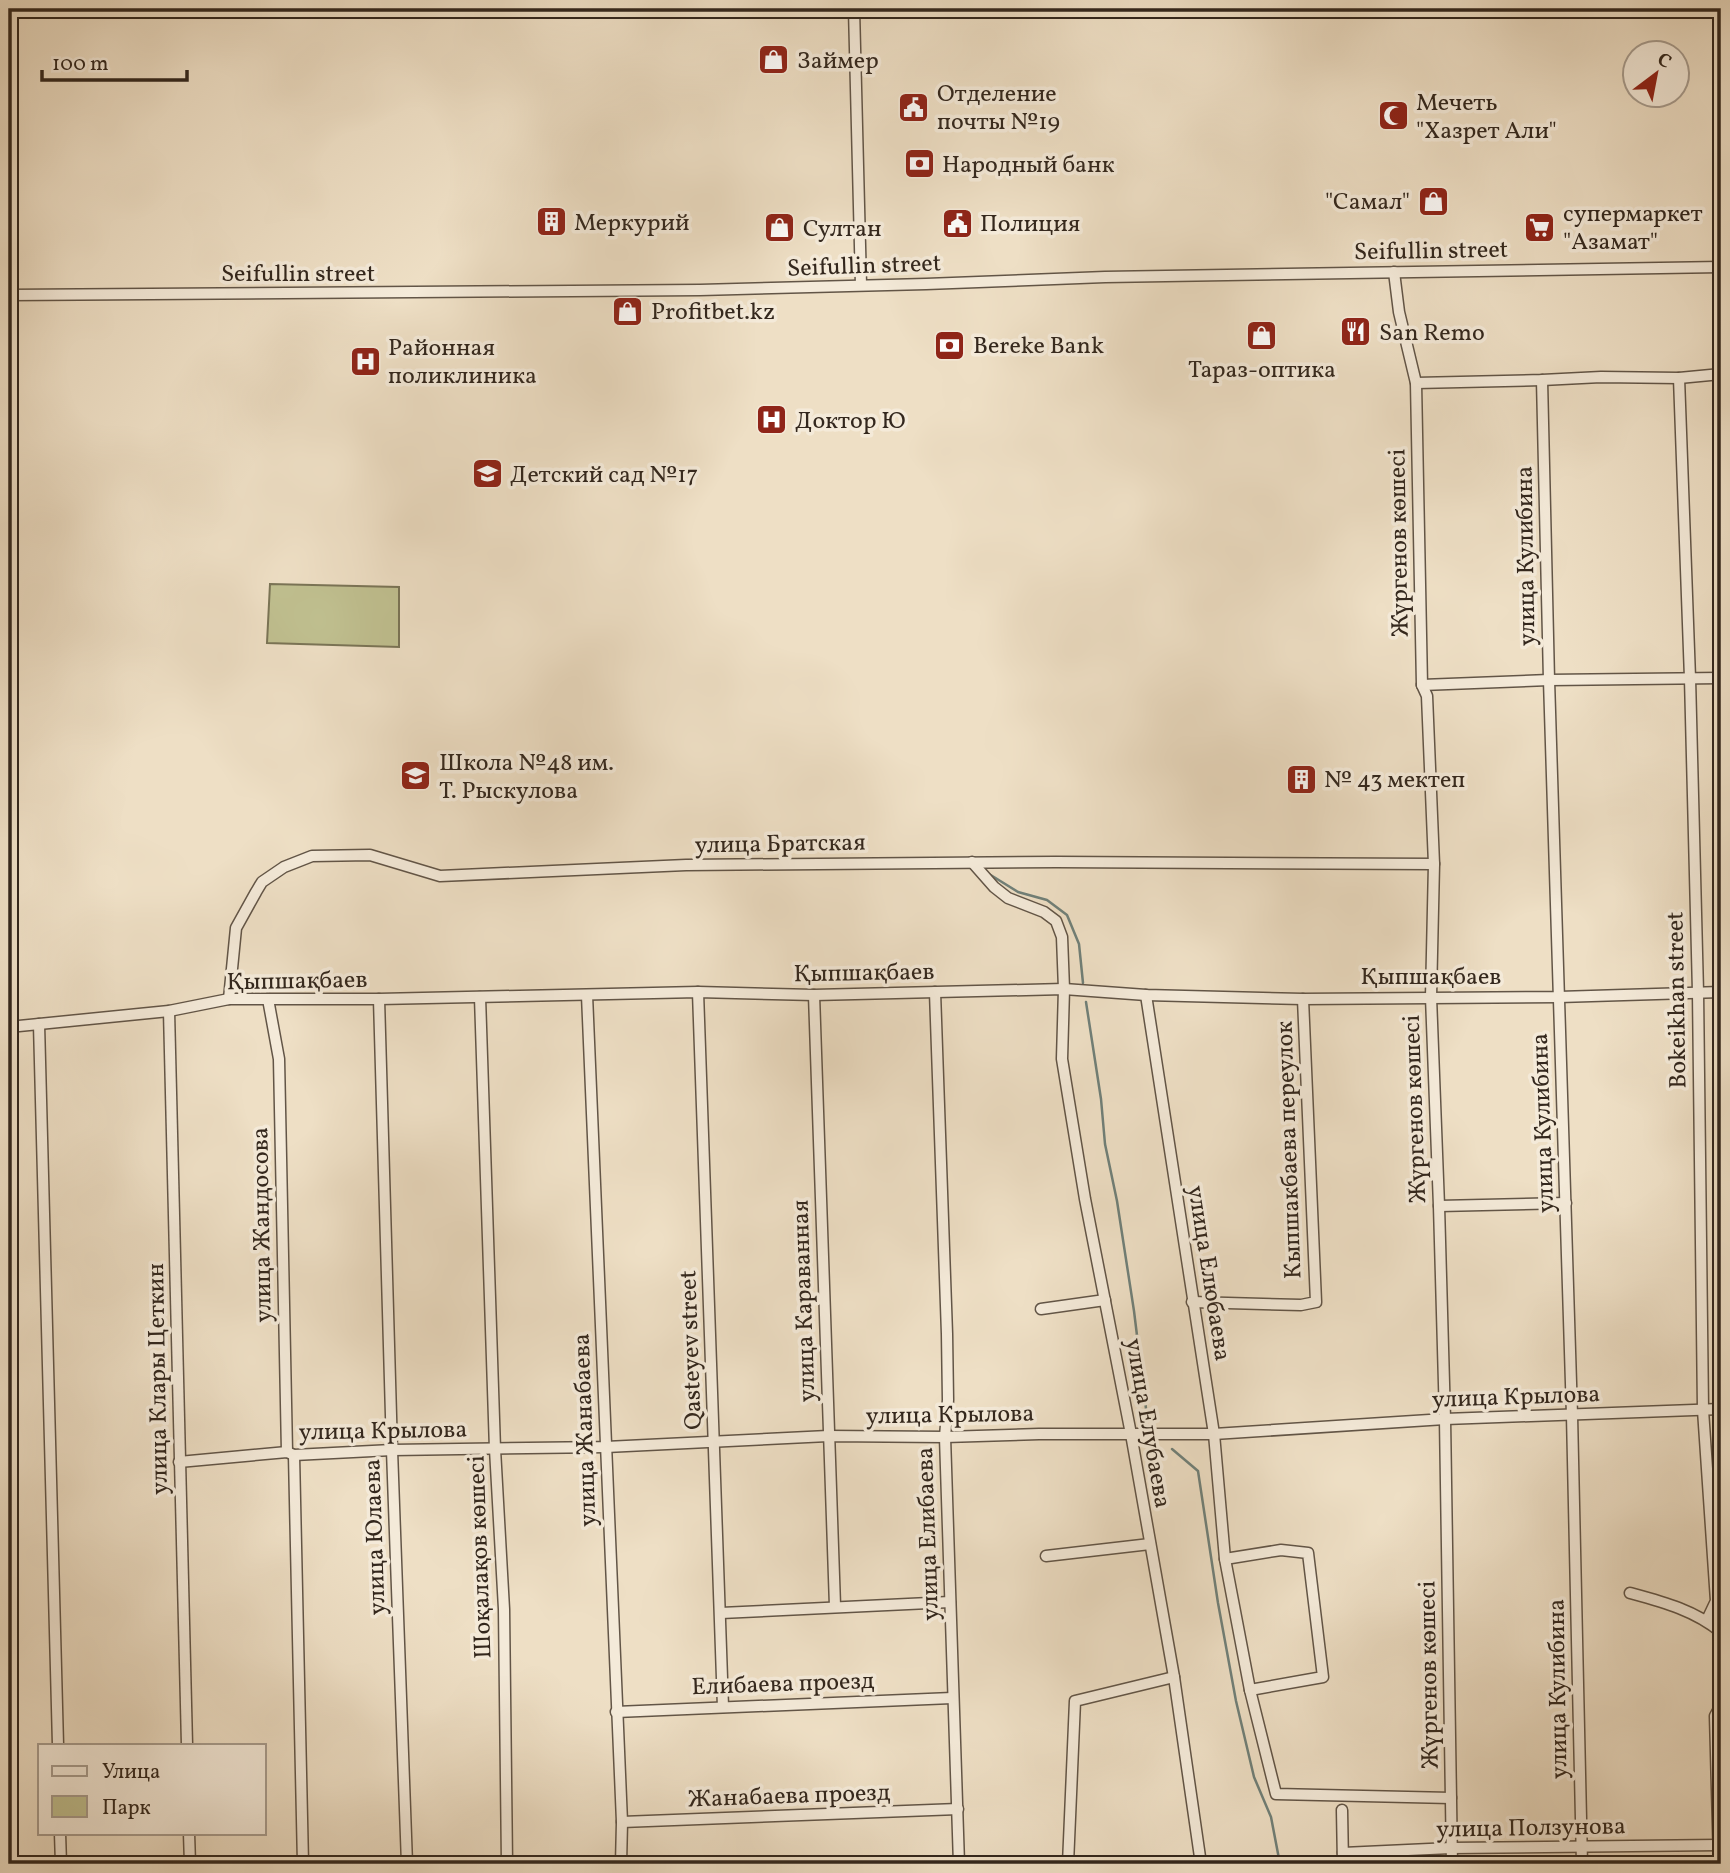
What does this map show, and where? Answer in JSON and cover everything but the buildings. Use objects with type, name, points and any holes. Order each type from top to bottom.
[{"type":"street","points":[[854,9],[861,285]]},
{"type":"street","name":"Seifullin street","points":[[9,295],[619,292],[1105,277],[1721,267]]},
{"type":"street","name":"Жүргенов көшесі","points":[[1394,272],[1399,312],[1416,383],[1422,685],[1427,696],[1434,864],[1431,997],[1445,1419],[1452,1864]]},
{"type":"street","points":[[1416,383],[1601,377],[1679,378],[1721,374]]},
{"type":"street","name":"Bokeikhan street","points":[[1679,378],[1698,992],[1703,1410],[1716,1601],[1707,1620]]},
{"type":"street","name":"улица Кулибина","points":[[1542,380],[1572,1415],[1582,1864]]},
{"type":"street","points":[[1422,685],[1721,678]]},
{"type":"street","name":"улица Братская","points":[[229,999],[236,928],[256,892],[262,883],[284,867],[312,856],[370,855],[440,876],[686,865],[972,862],[1434,864]]},
{"type":"street","name":"улица Елубаева","points":[[972,862],[994,887],[1008,898],[1044,912],[1056,921],[1062,937],[1062,1059],[1085,1199],[1131,1434],[1174,1677],[1201,1864]]},
{"type":"street","name":"Қыпшақбаев","points":[[9,1026],[169,1012],[229,999],[379,999],[698,992],[814,995],[1064,989],[1146,995],[1303,999],[1559,997],[1721,992]]},
{"type":"street","name":"Qasteyev street","points":[[698,992],[723,1707]]},
{"type":"street","name":"улица Елибаева","points":[[935,992],[947,1347],[948,1399],[945,1437],[952,1698],[959,1864]]},
{"type":"street","name":"улица Жанабаева","points":[[587,995],[622,1822],[621,1864]]},
{"type":"street","name":"улица Караванная","points":[[814,995],[835,1606]]},
{"type":"street","name":"улица Елюбаева","points":[[1146,995],[1214,1434],[1225,1559],[1250,1689],[1276,1794],[1451,1798]]},
{"type":"street","name":"Шоқалақов көшесі","points":[[480,997],[495,1449],[504,1609],[507,1864]]},
{"type":"street","name":"улица Жандосова","points":[[268,999],[279,1059],[303,1864]]},
{"type":"street","name":"улица Юлаева","points":[[379,999],[407,1864]]},
{"type":"street","name":"Кыпшакбаева переулок","points":[[1192,1302],[1301,1305],[1316,1302],[1303,999]]},
{"type":"street","name":"улица Клары Цеткин","points":[[169,1012],[187,1744]]},
{"type":"street","points":[[39,1024],[58,1744]]},
{"type":"street","points":[[1439,1206],[1566,1203]]},
{"type":"street","points":[[1041,1309],[1105,1300]]},
{"type":"street","name":"улица Крылова","points":[[179,1462],[290,1454],[606,1447],[828,1436],[1214,1434],[1445,1419],[1721,1409]]},
{"type":"street","points":[[1046,1556],[1150,1544]]},
{"type":"street","points":[[1225,1559],[1281,1550],[1308,1553],[1323,1677],[1250,1689]]},
{"type":"street","points":[[1630,1593],[1673,1604],[1707,1620],[1721,1632]]},
{"type":"street","points":[[721,1612],[950,1602]]},
{"type":"street","points":[[1068,1864],[1075,1701],[1174,1677]]},
{"type":"street","name":"Елибаева проезд","points":[[616,1712],[952,1698]]},
{"type":"street","points":[[1719,1864],[1715,1716],[1721,1705]]},
{"type":"street","name":"Жанабаева проезд","points":[[622,1822],[958,1809]]},
{"type":"street","points":[[1342,1810],[1343,1859]]},
{"type":"street","points":[[61,1834],[61,1864]]},
{"type":"street","points":[[189,1834],[190,1864]]},
{"type":"street","name":"улица Ползунова","points":[[1343,1859],[1451,1848],[1719,1845]]},
{"type":"green space","points":[[270,584],[399,587],[399,647],[267,643]]},
{"type":"waterway","points":[[989,874],[1018,892],[1047,900],[1067,915],[1079,944],[1083,983]]},
{"type":"waterway","points":[[1086,1002],[1105,1144],[1134,1311],[1147,1417]]},
{"type":"waterway","points":[[1172,1449],[1198,1471],[1236,1701],[1254,1777],[1271,1817],[1280,1864]]},
{"type":"place","name":"Займер","points":[[774,60]]},
{"type":"place","name":"Отделение почты №19","points":[[914,107]]},
{"type":"place","name":"Мечеть \"Хазрет Али\"","points":[[1393,116]]},
{"type":"place","name":"Народный банк","points":[[919,164]]},
{"type":"place","name":"\"Самал\"","points":[[1433,201]]},
{"type":"place","name":"Меркурий","points":[[551,222]]},
{"type":"place","name":"Полиция","points":[[957,223]]},
{"type":"place","name":"супермаркет \"Азамат\"","points":[[1540,227]]},
{"type":"place","name":"Султан","points":[[780,228]]},
{"type":"place","name":"Profitbet.kz","points":[[628,311]]},
{"type":"place","name":"San Remo","points":[[1356,332]]},
{"type":"place","name":"Тараз-оптика","points":[[1262,335]]},
{"type":"place","name":"Bereke Bank","points":[[950,345]]},
{"type":"place","name":"Районная поликлиника","points":[[365,361]]},
{"type":"place","name":"Доктор Ю","points":[[772,420]]},
{"type":"place","name":"Детский сад №17","points":[[487,474]]},
{"type":"place","name":"Школа №48 им. Т. Рыскулова","points":[[416,776]]},
{"type":"place","name":"№ 43 мектеп","points":[[1301,779]]}]
